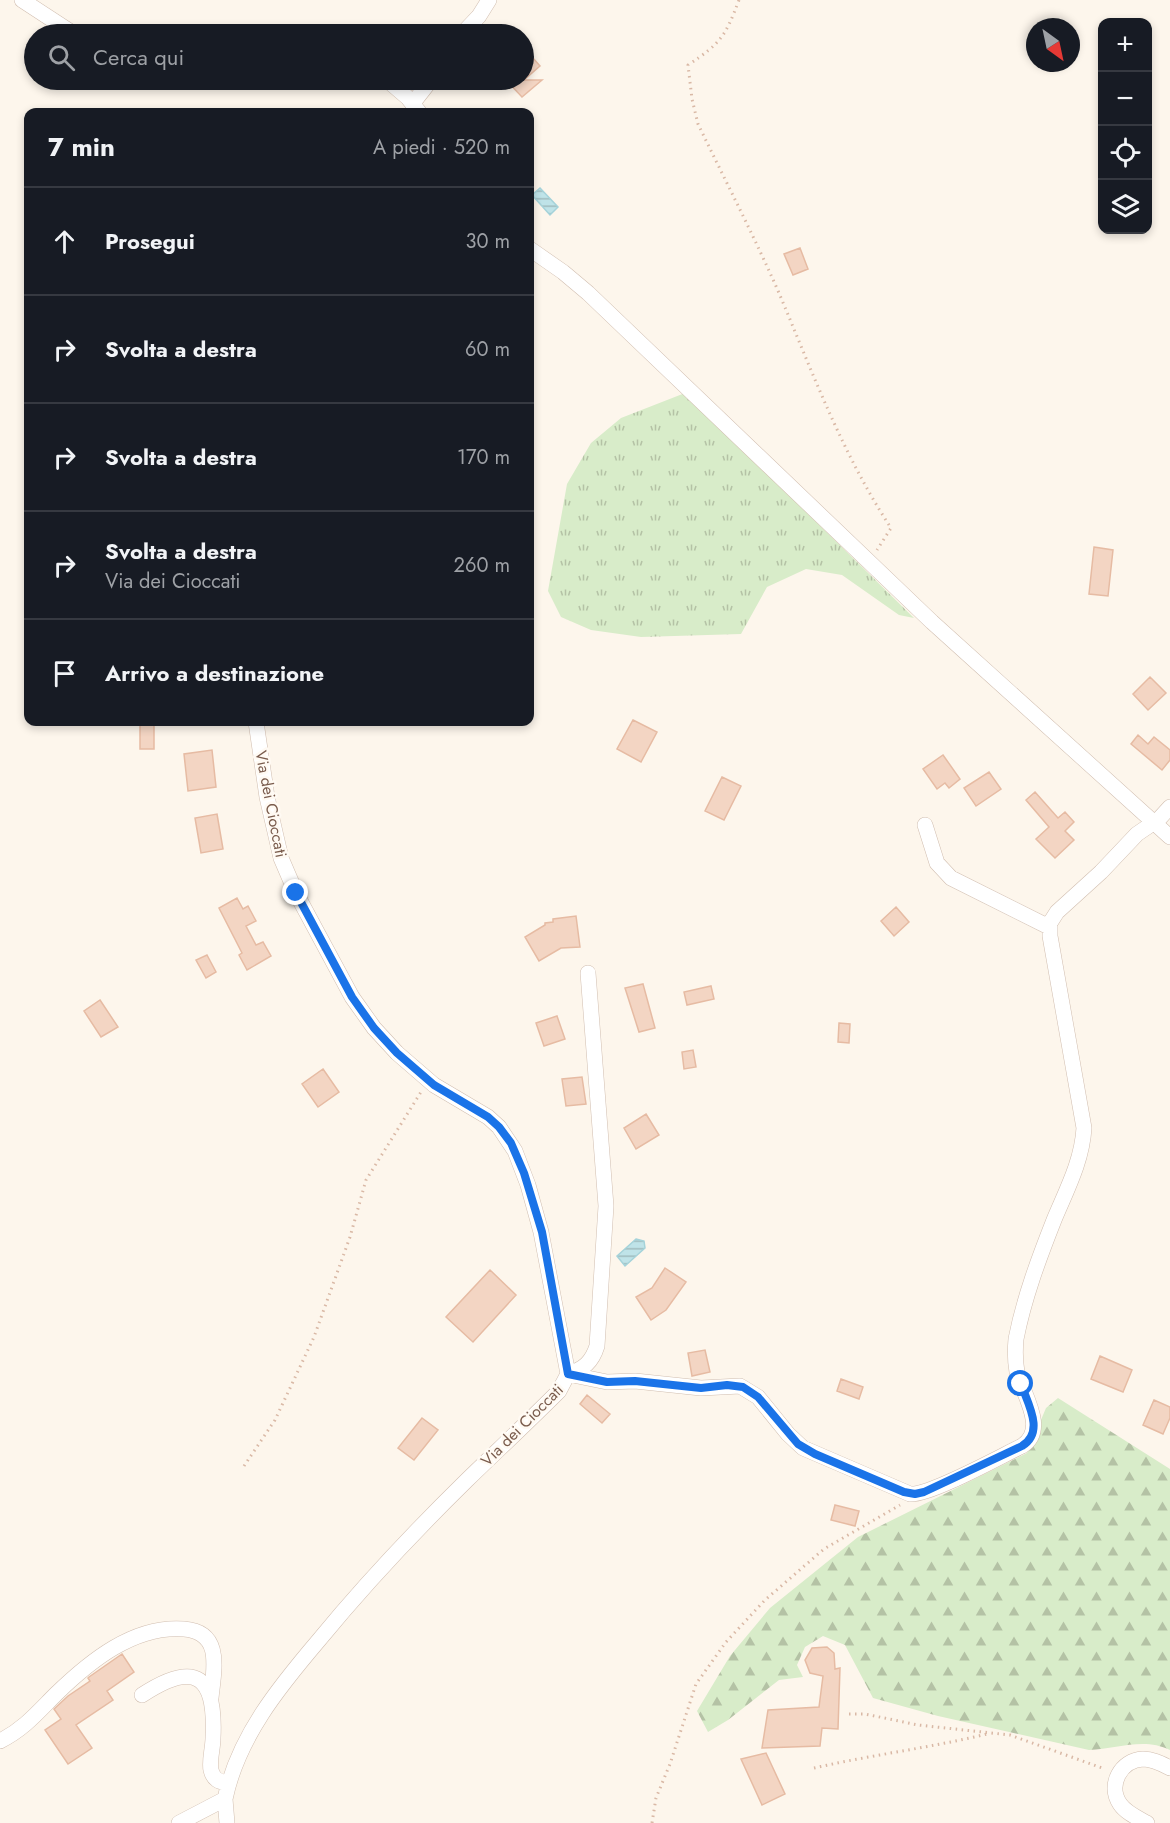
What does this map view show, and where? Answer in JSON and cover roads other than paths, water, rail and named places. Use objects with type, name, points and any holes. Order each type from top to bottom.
[{"type":"street","points":[[22,0],[59,24]]},
{"type":"street","points":[[471,24],[489,0]]},
{"type":"street","points":[[397,90],[416,108],[426,90]]},
{"type":"street","points":[[534,252],[588,293],[949,638],[1170,837]]},
{"type":"street","name":"Via dei Cioccati","points":[[227,1823],[225,1798],[228,1782],[236,1762],[261,1714],[291,1672],[389,1559],[559,1391],[568,1374],[542,1232],[515,1151],[505,1135],[488,1117],[428,1080],[384,1040],[358,1007],[291,884],[276,843],[257,726]]},
{"type":"street","points":[[568,1374],[607,1382],[635,1381],[701,1388],[740,1386],[758,1397],[788,1434],[803,1448],[904,1492],[920,1493],[1022,1446],[1030,1440],[1035,1431],[1034,1421],[1016,1368],[1016,1339],[1043,1247],[1082,1150],[1084,1128],[1049,927],[1057,912],[1101,872],[1137,834],[1170,807]]},
{"type":"street","points":[[925,825],[937,863],[951,878],[1049,927]]},
{"type":"street","points":[[568,1374],[587,1365],[597,1346],[606,1206],[588,973]]},
{"type":"street","points":[[0,1740],[30,1722],[69,1683],[106,1653],[130,1640],[155,1632],[182,1629],[196,1631],[207,1637],[212,1648],[213,1730],[210,1768],[214,1778],[220,1782],[228,1782]]},
{"type":"street","points":[[142,1695],[162,1684],[188,1675],[204,1682],[211,1698]]},
{"type":"street","points":[[1147,1823],[1120,1804],[1114,1785],[1118,1773],[1127,1764],[1141,1759],[1151,1760],[1170,1768]]},
{"type":"street","points":[[179,1823],[225,1798]]},
{"type":"water","points":[[540,188],[558,207],[550,215],[534,197],[534,193]]},
{"type":"water","points":[[636,1239],[644,1241],[645,1248],[625,1266],[617,1256]]}]
